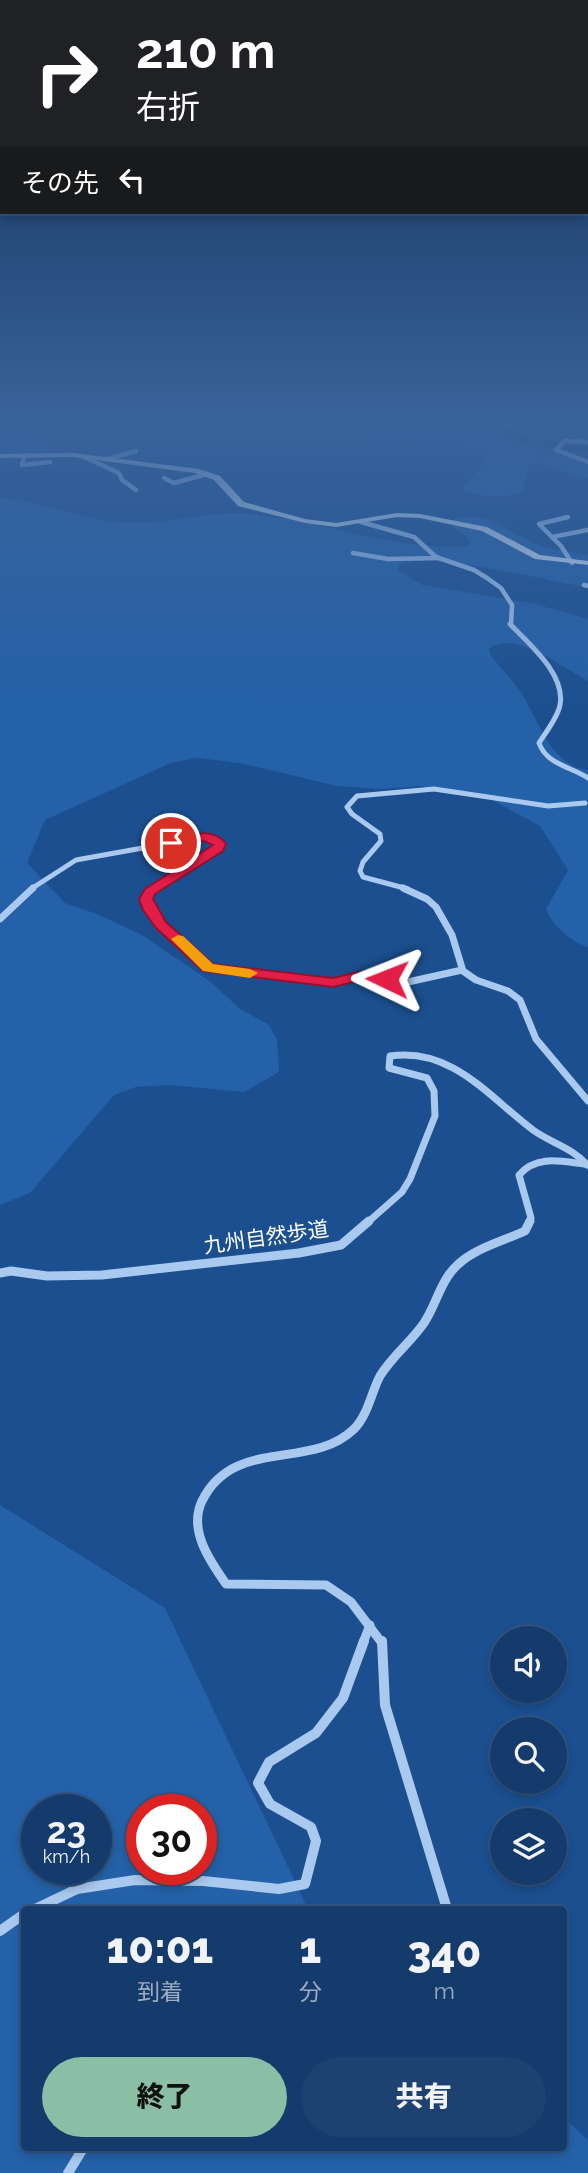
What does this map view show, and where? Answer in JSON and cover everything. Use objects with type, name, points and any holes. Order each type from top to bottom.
[{"type":"street","points":[[290,516],[336,525],[398,516]]},
{"type":"street","points":[[415,516],[484,529],[528,553],[572,563],[588,563]]},
{"type":"street","points":[[568,517],[539,524],[572,563]]},
{"type":"street","points":[[360,522],[414,537],[430,553],[474,569],[501,589],[512,606],[510,624],[540,652],[561,691],[561,707],[539,743],[541,751],[547,759],[588,778]]},
{"type":"street","points":[[552,537],[588,530]]},
{"type":"street","points":[[354,554],[388,559],[440,558]]},
{"type":"street","points":[[587,802],[548,806],[434,789],[357,796],[347,807],[352,814],[380,834],[381,841],[363,862],[360,871],[363,877],[404,886],[439,909],[447,922],[461,970],[519,997],[536,1040],[588,1101]]},
{"type":"street","points":[[0,919],[39,882],[76,860],[204,837],[218,841],[219,849],[150,892],[146,899],[161,925],[208,968],[333,983],[366,976],[408,982],[461,970]]},
{"type":"street","name":"九州自然歩道","points":[[0,1273],[11,1271],[47,1276],[102,1276],[341,1245],[402,1192],[435,1116],[434,1090],[427,1078],[389,1068],[388,1059],[399,1054],[446,1063],[461,1070],[535,1131],[579,1155],[586,1165]]},
{"type":"street","points":[[446,1906],[409,1791],[386,1705],[382,1640],[351,1602],[326,1584],[226,1584],[208,1560],[196,1525],[202,1501],[222,1475],[249,1460],[325,1446],[354,1429],[382,1373],[429,1315],[446,1278],[456,1266],[472,1254],[525,1231],[530,1225],[531,1218],[519,1175],[524,1167],[544,1161],[586,1165]]},
{"type":"street","points":[[41,1906],[77,1889],[135,1880],[204,1881],[279,1889],[305,1884],[316,1841],[311,1827],[270,1804],[258,1783],[269,1762],[316,1733],[343,1698],[370,1625]]},
{"type":"street","points":[[0,1931],[21,1916]]},
{"type":"street","points":[[68,2173],[82,2151]]},
{"type":"shaded area","points":[[0,516],[83,516],[136,523],[200,516],[264,516],[299,521],[379,539],[450,547],[468,546],[471,543],[451,525],[453,520],[477,517],[545,547],[588,555],[588,587],[490,568],[436,561],[415,561],[399,565],[397,570],[422,585],[535,604],[588,619],[588,681],[525,646],[499,644],[489,649],[491,656],[522,694],[555,751],[575,767],[588,770],[588,947],[563,932],[546,909],[568,870],[540,826],[492,800],[422,786],[382,789],[337,786],[240,763],[197,758],[171,763],[45,820],[27,863],[65,903],[97,914],[142,935],[211,982],[240,1009],[268,1024],[277,1039],[279,1072],[244,1092],[169,1085],[136,1087],[114,1095],[30,1193],[0,1205]]},
{"type":"shaded area","points":[[0,1505],[165,1608],[307,1906],[21,1906],[21,2151],[567,2151],[567,2121],[588,2140],[588,2173],[0,2173]]},
{"type":"slow traffic","points":[[178,939],[208,968],[250,973]]},
{"type":"route","points":[[171,843],[204,837],[212,838],[220,844],[219,849],[150,892],[146,899],[161,925],[208,968],[333,983],[366,976],[387,979]]}]
